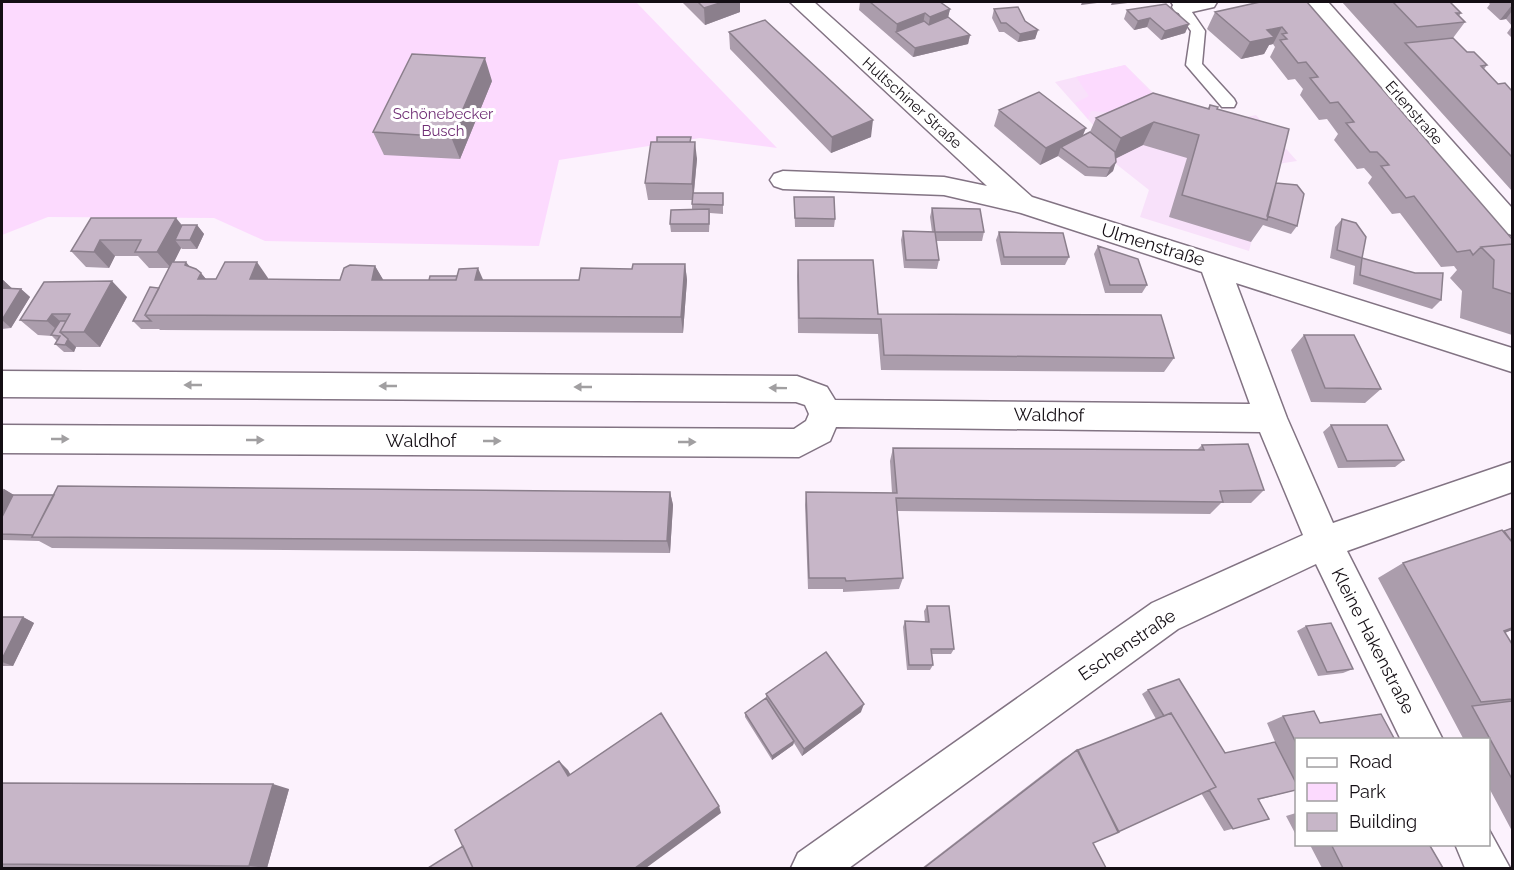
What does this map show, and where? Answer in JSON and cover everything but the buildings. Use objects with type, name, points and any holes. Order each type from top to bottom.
[{"type":"street","name":"Hultschiner Straße","points":[[801,2],[1023,204]]},
{"type":"street","points":[[1181,4],[1206,2]]},
{"type":"street","name":"Erlenstraße","points":[[1316,2],[1512,225]]},
{"type":"street","name":"Ulmenstraße","points":[[783,180],[944,186],[1023,204],[1512,360]]},
{"type":"street","points":[[1214,264],[1271,418],[1324,543]]},
{"type":"street","points":[[2,384],[797,389],[816,396],[826,413]]},
{"type":"street","name":"Waldhof","points":[[2,439],[799,443],[818,431],[826,413],[1271,418]]},
{"type":"street","name":"Eschenstraße","points":[[813,868],[1166,616],[1324,543],[1512,477]]},
{"type":"street","name":"Kleine Hakenstraße","points":[[1324,543],[1422,738]]},
{"type":"street","points":[[1477,846],[1488,868]]},
{"type":"lane","points":[[1181,4],[1198,31],[1194,65],[1228,103]]},
{"type":"shaded area","points":[[1125,65],[1178,117],[1206,125],[1256,115],[1297,161],[1271,165],[1249,251],[1140,217],[1149,190],[1087,141],[1101,134],[1055,82]]},
{"type":"green space","name":"Schönebecker Busch","points":[[2,2],[636,2],[777,148],[700,138],[559,160],[539,246],[265,241],[214,218],[48,217],[2,235]]},
{"type":"green space","points":[[1125,65],[1160,102],[1114,113],[1091,111],[1088,119],[1075,103],[1089,96],[1076,77]]}]
